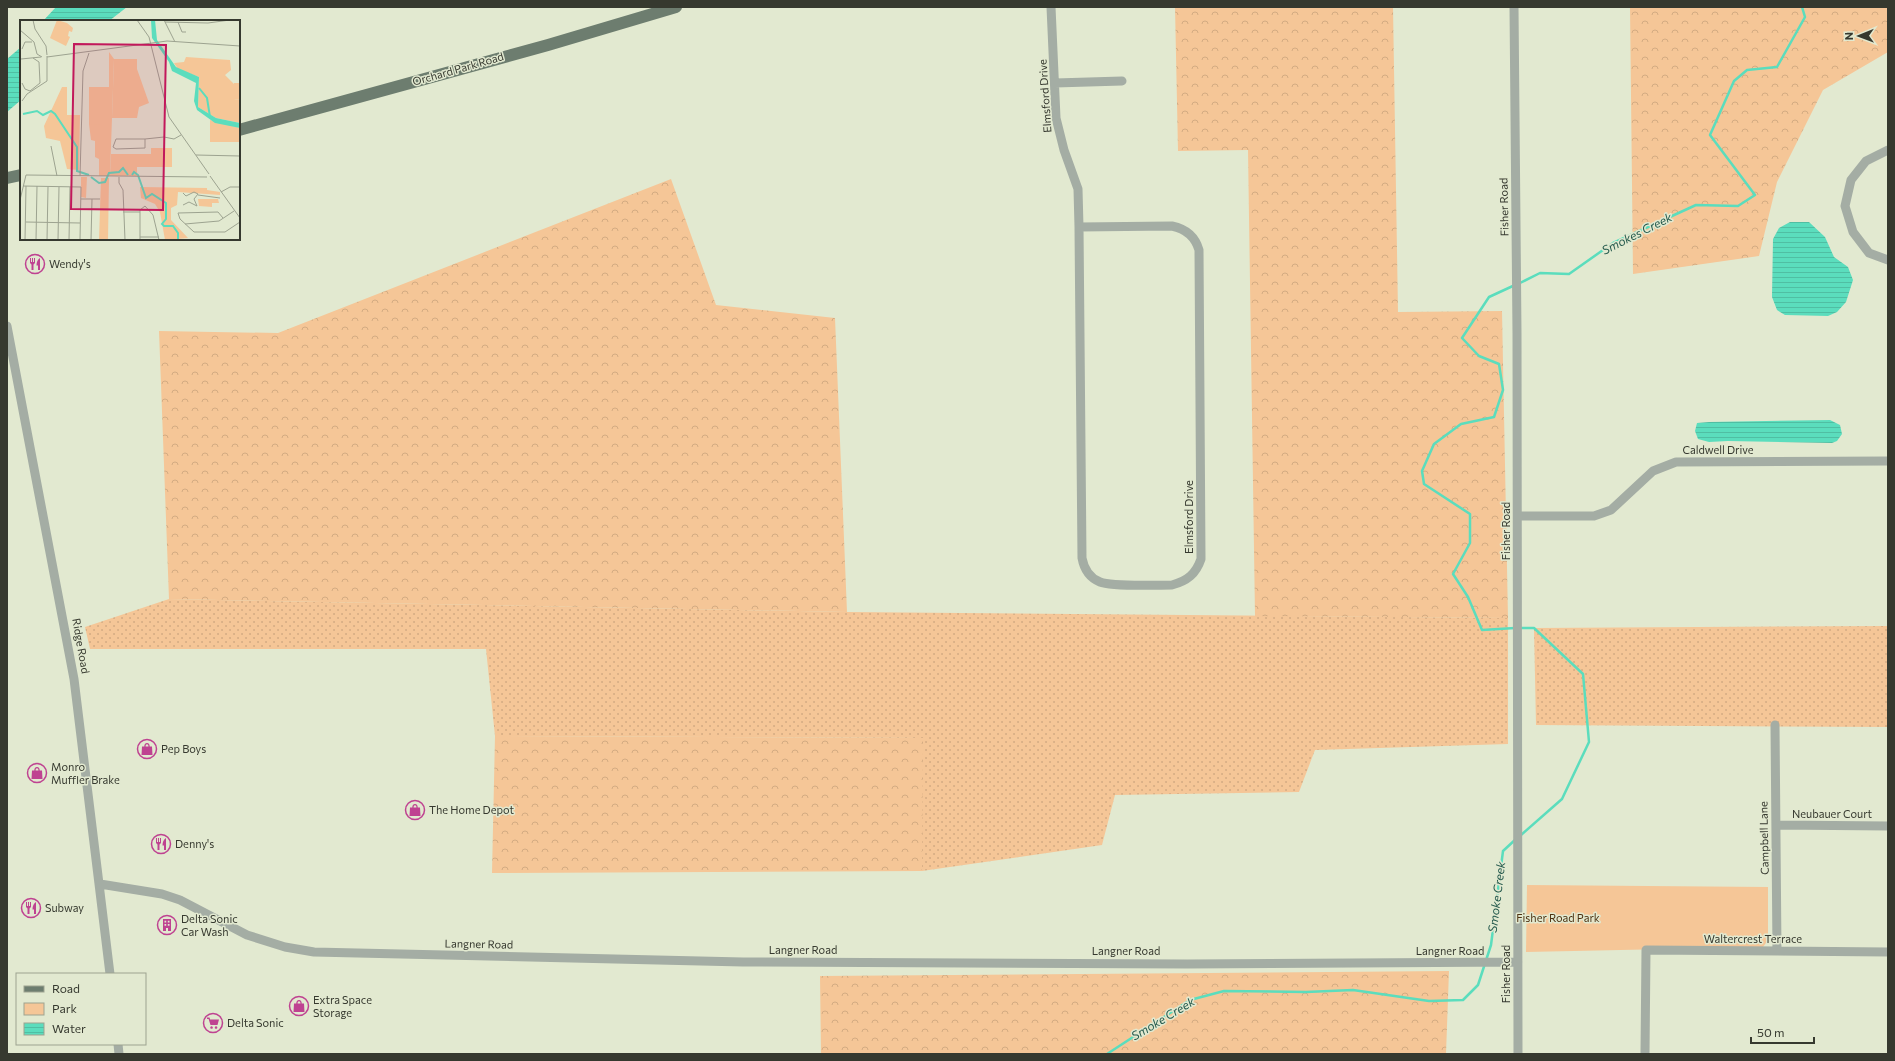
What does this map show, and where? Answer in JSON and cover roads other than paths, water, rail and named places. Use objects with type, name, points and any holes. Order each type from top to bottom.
[{"type":"main road","name":"Orchard Park Road","points":[[240,130],[676,7]]},
{"type":"main road","points":[[7,178],[20,175]]},
{"type":"street","name":"Elmsford Drive","points":[[1052,7],[1055,83],[1059,132],[1078,189],[1082,550],[1084,565],[1093,578],[1107,584],[1172,585],[1180,583],[1187,579],[1198,567],[1202,550],[1197,243],[1188,232],[1172,226],[1079,227]]},
{"type":"street","name":"Fisher Road","points":[[1514,7],[1518,516],[1518,1054]]},
{"type":"street","points":[[1055,83],[1122,82]]},
{"type":"street","points":[[1888,150],[1866,161],[1851,180],[1845,206],[1853,232],[1869,253],[1888,260]]},
{"type":"street","name":"Ridge Road","points":[[7,326],[71,658],[110,973]]},
{"type":"street","name":"Caldwell Drive","points":[[1518,516],[1594,516],[1611,510],[1653,471],[1676,462],[1888,461]]},
{"type":"street","name":"Campbell Lane","points":[[1775,725],[1777,951]]},
{"type":"street","name":"Neubauer Court","points":[[1776,825],[1888,826]]},
{"type":"street","name":"Langner Road","points":[[100,884],[162,894],[180,900],[247,936],[285,947],[314,952],[744,962],[1518,962]]},
{"type":"street","name":"Waltercrest Terrace","points":[[1645,1054],[1646,950],[1888,952]]},
{"type":"water","points":[[56,7],[127,7],[110,20],[44,20]]},
{"type":"water","points":[[20,48],[20,101],[7,112],[7,59]]},
{"type":"water","points":[[1790,222],[1809,222],[1825,237],[1834,257],[1848,267],[1853,280],[1846,302],[1837,312],[1828,316],[1785,315],[1777,310],[1772,297],[1773,239],[1779,228]]},
{"type":"water","points":[[1830,420],[1840,425],[1842,434],[1837,441],[1832,443],[1709,442],[1698,439],[1695,431],[1697,423],[1709,422]]},
{"type":"waterway","name":"Smokes Creek","points":[[1520,283],[1540,273],[1569,274],[1613,243],[1696,205],[1738,206],[1755,195],[1710,135],[1734,81],[1747,70],[1777,67],[1805,17],[1802,7]]},
{"type":"waterway","name":"Smokes Creek","points":[[1515,285],[1489,297],[1462,338],[1479,356],[1499,364],[1503,390],[1494,417],[1461,424],[1434,444],[1422,471],[1424,484],[1470,514],[1470,543],[1453,574],[1468,597],[1482,630],[1515,628]]},
{"type":"waterway","name":"Smoke Creek","points":[[1520,628],[1534,628],[1583,674],[1589,742],[1562,799],[1521,835]]},
{"type":"waterway","name":"Smoke Creek","points":[[1107,1054],[1190,1000],[1224,991],[1306,992],[1353,990],[1429,1001],[1463,1000],[1478,985],[1491,945],[1503,851],[1516,839]]},
{"type":"place","name":"Wendy's","points":[[35,264]]},
{"type":"place","name":"Pep Boys","points":[[147,749]]},
{"type":"place","name":"Monro Muffler Brake","points":[[37,773]]},
{"type":"place","name":"The Home Depot","points":[[415,810]]},
{"type":"place","name":"Denny's","points":[[161,844]]},
{"type":"place","name":"Subway","points":[[31,908]]},
{"type":"place","name":"Delta Sonic Car Wash","points":[[167,925]]},
{"type":"place","name":"Extra Space Storage","points":[[299,1006]]},
{"type":"place","name":"Delta Sonic","points":[[213,1023]]},
{"type":"park label","name":"Fisher Road Park","points":[[1558,918]]}]
